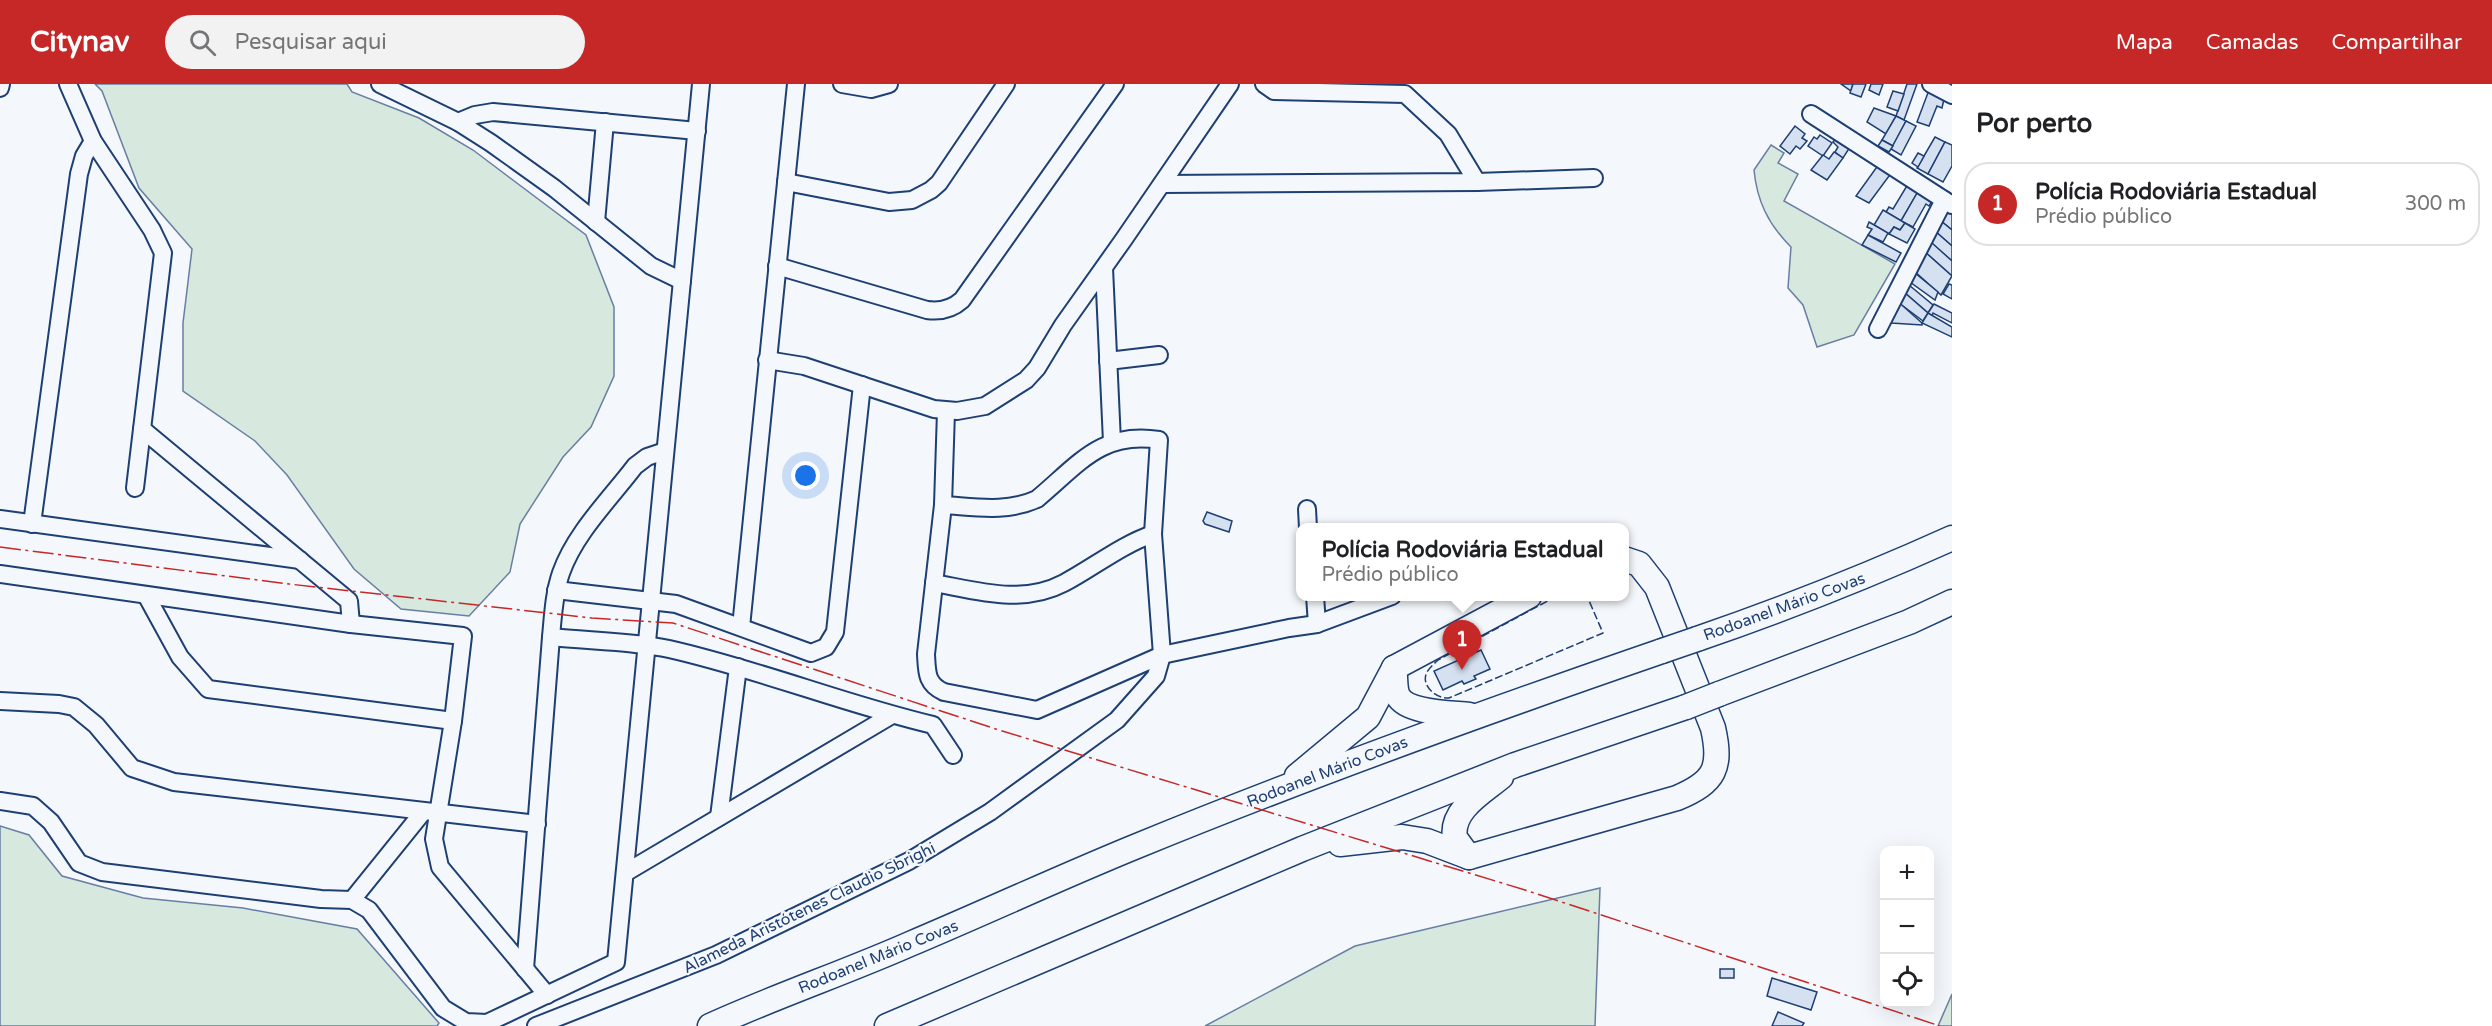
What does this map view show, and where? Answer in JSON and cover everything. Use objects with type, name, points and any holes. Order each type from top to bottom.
[{"type":"highway","name":"Rodoanel Mário Covas","points":[[710,1026],[769,999],[888,954],[1134,847],[1281,788],[1474,716],[1791,607],[1875,573],[1952,538]]},
{"type":"highway","points":[[1302,849],[1402,837],[1427,841],[1469,857],[1677,798],[1694,791],[1708,780],[1713,774],[1718,749],[1713,728],[1657,587],[1639,564],[1629,561]]},
{"type":"highway","points":[[1281,788],[1368,717],[1394,668],[1521,601]]},
{"type":"highway","points":[[887,1026],[1302,849],[1515,765],[1686,707],[1909,622],[1952,602]]},
{"type":"highway","points":[[1394,668],[1397,693],[1406,704],[1419,709],[1474,716]]},
{"type":"highway","points":[[1469,857],[1455,838],[1457,819],[1468,806],[1515,765]]},
{"type":"street","points":[[68,84],[93,141],[152,230],[163,253],[135,488]]},
{"type":"street","points":[[380,84],[458,122],[523,165],[651,266],[682,281]]},
{"type":"street","points":[[416,102],[417,84]]},
{"type":"street","points":[[0,801],[33,806],[51,822],[79,863],[102,872],[321,899],[352,900],[369,910],[443,1008],[457,1019],[473,1023],[487,1023],[616,962],[701,84]]},
{"type":"street","points":[[741,627],[796,84]]},
{"type":"street","points":[[842,84],[871,89],[889,84]]},
{"type":"street","points":[[786,182],[889,202],[901,202],[922,196],[939,183],[1006,84]]},
{"type":"street","points":[[777,266],[927,310],[941,311],[953,307],[962,300],[1115,84]]},
{"type":"street","points":[[767,360],[804,366],[923,406],[946,411],[985,406],[1026,380],[1046,355],[1063,325],[1230,84]]},
{"type":"street","points":[[1264,84],[1274,91],[1405,94],[1448,134],[1477,182]]},
{"type":"street","points":[[1931,84],[1952,95]]},
{"type":"street","points":[[458,122],[475,115],[493,112],[697,131]]},
{"type":"street","points":[[1811,114],[1948,203],[1878,329]]},
{"type":"street","points":[[596,222],[605,122]]},
{"type":"street","points":[[32,524],[79,174],[84,156],[93,141]]},
{"type":"street","points":[[1162,184],[1477,182],[1594,178]]},
{"type":"street","points":[[943,505],[1000,510],[1025,504],[1037,499],[1094,452],[1112,442],[1104,268]]},
{"type":"street","points":[[1108,361],[1159,355]]},
{"type":"street","points":[[556,590],[676,604],[811,653],[826,647],[835,632],[862,385]]},
{"type":"street","points":[[946,411],[943,505],[926,654],[927,677],[934,686],[944,692],[1037,710],[1162,655],[1317,624],[1381,601]]},
{"type":"street","points":[[142,429],[349,601],[351,624]]},
{"type":"street","name":"Alameda Aristótenes Claudio Sbrighi","points":[[536,1026],[716,955],[909,861],[990,812],[1117,720],[1156,676],[1162,655],[1153,534],[1160,440],[1139,437],[1112,442]]},
{"type":"street","points":[[525,969],[556,590],[571,550],[635,466],[647,457],[665,452]]},
{"type":"street","points":[[1307,509],[1308,523]]},
{"type":"street","points":[[0,519],[300,560]]},
{"type":"street","points":[[934,583],[1004,595],[1041,592],[1066,582],[1139,538],[1153,534]]},
{"type":"street","points":[[0,574],[351,624],[463,636],[453,721],[430,813],[440,867],[547,995]]},
{"type":"street","points":[[146,595],[180,657],[208,689],[453,721]]},
{"type":"street","points":[[1315,601],[1317,624]]},
{"type":"street","points":[[551,637],[667,649],[738,667],[892,715],[933,725],[952,755]]},
{"type":"street","points":[[719,818],[738,667]]},
{"type":"street","points":[[0,701],[74,707],[96,724],[132,768],[174,782],[537,824]]},
{"type":"street","points":[[625,873],[892,715]]},
{"type":"street","points":[[352,900],[430,813]]},
{"type":"shaded area","points":[[95,84],[347,84],[352,92],[419,118],[473,150],[586,235],[614,307],[614,376],[591,427],[563,457],[520,524],[510,572],[469,616],[401,609],[354,569],[287,475],[255,441],[183,391],[183,323],[192,249],[139,188],[102,91]]},
{"type":"shaded area","points":[[1771,145],[1784,153],[1778,163],[1798,174],[1784,201],[1895,264],[1854,335],[1817,347],[1803,305],[1788,288],[1791,247],[1776,230],[1765,212],[1754,170]]},
{"type":"shaded area","points":[[0,826],[29,835],[62,876],[143,898],[243,908],[357,929],[439,1023],[437,1026],[0,1026]]},
{"type":"shaded area","points":[[1600,888],[1595,1026],[1205,1026],[1355,946]]},
{"type":"shaded area","points":[[1952,994],[1952,1026],[1938,1026]]},
{"type":"building","points":[[1841,84],[1853,84],[1851,91]]},
{"type":"building","points":[[1853,84],[1866,84],[1861,97],[1850,93]]},
{"type":"building","points":[[1871,84],[1883,84],[1879,95],[1869,90]]},
{"type":"building","points":[[1907,84],[1917,84],[1904,120],[1896,116]]},
{"type":"building","points":[[1929,90],[1944,99],[1942,108],[1937,106],[1929,126],[1917,122]]},
{"type":"building","points":[[1893,91],[1904,94],[1898,111],[1887,107]]},
{"type":"building","points":[[1874,108],[1896,116],[1886,134],[1867,122]]},
{"type":"building","points":[[1896,116],[1906,121],[1893,146],[1882,140]]},
{"type":"building","points":[[1906,121],[1916,126],[1901,155],[1891,149]]},
{"type":"building","points":[[1795,126],[1805,134],[1802,138],[1807,141],[1800,149],[1796,146],[1790,154],[1780,146]]},
{"type":"building","points":[[1820,135],[1832,143],[1823,156],[1808,146],[1814,137],[1817,139]]},
{"type":"building","points":[[1935,137],[1945,142],[1928,174],[1917,168]]},
{"type":"building","points":[[1836,138],[1850,147],[1843,158],[1835,152],[1838,147],[1833,142]]},
{"type":"building","points":[[1882,140],[1893,146],[1889,152],[1878,146]]},
{"type":"building","points":[[1945,142],[1952,145],[1952,166],[1943,182],[1928,174]]},
{"type":"building","points":[[1834,152],[1843,158],[1827,180],[1811,170],[1823,155],[1829,159]]},
{"type":"building","points":[[1918,153],[1924,156],[1918,167],[1912,163]]},
{"type":"building","points":[[1879,164],[1892,172],[1869,203],[1856,196]]},
{"type":"building","points":[[1908,184],[1919,190],[1901,221],[1886,212],[1889,207],[1893,209]]},
{"type":"building","points":[[1920,188],[1935,197],[1929,206],[1926,204],[1913,227],[1901,221]]},
{"type":"building","points":[[1949,206],[1952,209],[1952,230],[1941,221]]},
{"type":"building","points":[[1883,210],[1905,223],[1900,230],[1894,227],[1889,234],[1874,225]]},
{"type":"building","points":[[1941,221],[1952,230],[1952,246],[1935,231]]},
{"type":"building","points":[[1869,222],[1888,233],[1883,242],[1868,235],[1872,229],[1867,227]]},
{"type":"building","points":[[1905,223],[1915,229],[1907,243],[1889,234],[1894,227],[1900,230]]},
{"type":"building","points":[[1935,231],[1952,246],[1952,261],[1929,241]]},
{"type":"building","points":[[1868,235],[1901,253],[1896,262],[1862,245]]},
{"type":"building","points":[[1932,243],[1952,261],[1952,276],[1925,252]]},
{"type":"building","points":[[1924,251],[1952,276],[1941,295],[1913,270]]},
{"type":"building","points":[[1915,273],[1938,292],[1935,300],[1910,282]]},
{"type":"building","points":[[1949,284],[1952,285],[1952,299],[1943,294]]},
{"type":"building","points":[[1909,285],[1933,305],[1928,313],[1904,292]]},
{"type":"building","points":[[1905,293],[1928,313],[1923,321],[1899,303]]},
{"type":"building","points":[[1895,299],[1922,325],[1891,323],[1892,304]]},
{"type":"building","points":[[1934,304],[1952,313],[1952,323],[1933,313],[1932,316],[1928,313]]},
{"type":"building","points":[[1928,313],[1952,327],[1952,337],[1922,323]]},
{"type":"building","points":[[1207,512],[1232,521],[1229,532],[1205,524],[1203,521]]},
{"type":"building","points":[[1481,650],[1490,669],[1474,676],[1476,679],[1464,684],[1462,681],[1443,690],[1434,671]]},
{"type":"building","points":[[1720,969],[1734,969],[1734,978],[1720,978]]},
{"type":"building","points":[[1772,978],[1817,992],[1811,1010],[1767,996]]},
{"type":"building","points":[[1778,1012],[1804,1023],[1802,1026],[1772,1026]]},
{"type":"fence","points":[[1548,601],[1438,660],[1427,672],[1425,677],[1427,686],[1434,694],[1449,698],[1603,633],[1589,601]]},
{"type":"power","points":[[0,547],[289,584],[592,618],[673,623],[999,730],[1525,890],[1940,1026]]},
{"type":"place","name":"Polícia Rodoviária Estadual","points":[[1462,670]]}]
